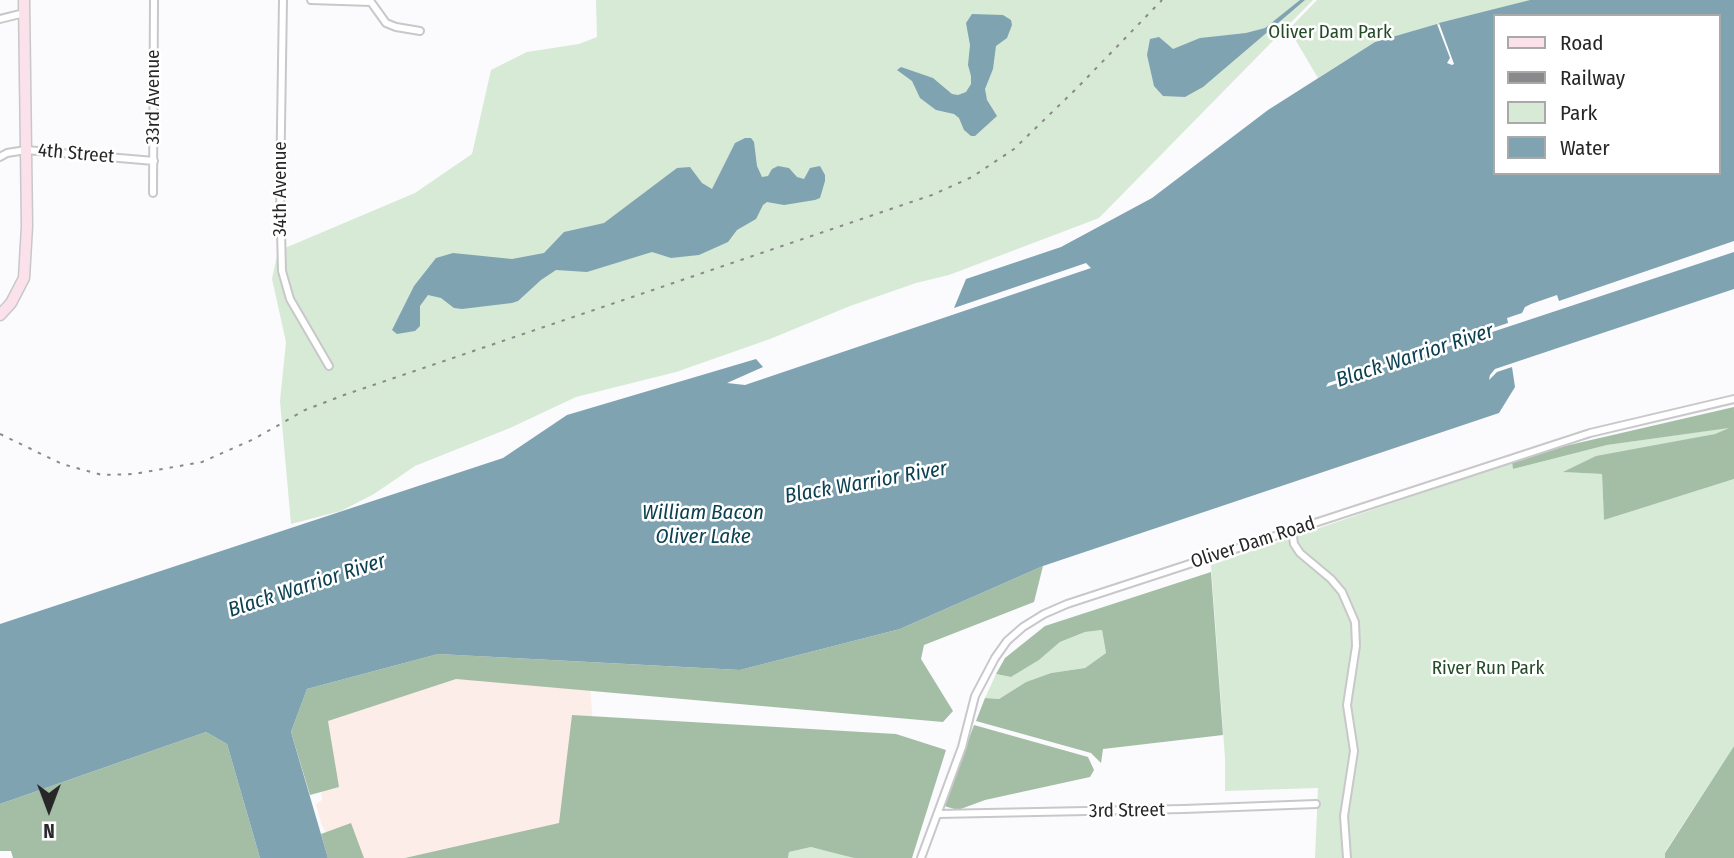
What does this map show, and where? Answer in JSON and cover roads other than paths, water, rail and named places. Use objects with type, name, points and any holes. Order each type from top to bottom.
[{"type":"main road","points":[[0,315],[11,303],[24,278],[27,226],[23,0]]},
{"type":"street","name":"33rd Avenue","points":[[153,193],[154,0]]},
{"type":"street","name":"34th Avenue","points":[[283,0],[280,190],[282,271],[290,299],[329,366]]},
{"type":"street","points":[[311,0],[371,2],[386,23],[420,31]]},
{"type":"street","points":[[0,19],[24,13]]},
{"type":"street","name":"4th Street","points":[[0,157],[26,150],[154,161]]},
{"type":"street","name":"Oliver Dam Road","points":[[921,858],[962,747],[975,696],[995,658],[1007,641],[1023,627],[1067,604],[1590,433],[1734,399]]},
{"type":"street","points":[[1292,530],[1294,544],[1300,553],[1342,592],[1355,622],[1356,646],[1347,705],[1354,751],[1344,816],[1347,858]]},
{"type":"street","name":"3rd Street","points":[[938,814],[1315,804]]},
{"type":"water","points":[[1300,0],[1305,0],[1203,87],[1185,97],[1163,96],[1154,86],[1147,55],[1150,39],[1159,37],[1173,49],[1200,38],[1246,33],[1265,28]]},
{"type":"water","name":"William Bacon Oliver Lake","points":[[1530,0],[1734,0],[1734,241],[1559,301],[1557,295],[1531,304],[1525,307],[1522,313],[1507,318],[1508,323],[1328,383],[1326,387],[1734,252],[1734,289],[1495,369],[1489,380],[1497,372],[1512,367],[1515,387],[1499,413],[1043,566],[900,629],[740,670],[438,654],[307,689],[291,732],[328,858],[260,858],[227,744],[206,732],[0,804],[0,624],[503,458],[567,415],[756,359],[763,367],[727,383],[745,385],[1091,268],[1086,263],[954,308],[966,279],[1061,247],[1152,198],[1268,110],[1375,42],[1437,24],[1450,58],[1447,63],[1454,64],[1439,23]]},
{"type":"water","points":[[972,14],[1003,15],[1011,20],[1012,25],[1007,38],[996,46],[993,69],[985,89],[987,100],[997,116],[975,136],[964,130],[959,118],[954,114],[936,110],[920,98],[912,81],[897,70],[901,67],[933,78],[952,94],[966,92],[971,84],[971,76],[966,23]]},
{"type":"water","points":[[751,138],[754,142],[757,166],[762,177],[768,176],[772,169],[778,166],[789,168],[797,177],[804,179],[810,168],[820,166],[825,181],[820,198],[784,205],[767,202],[756,219],[737,230],[728,242],[699,255],[671,258],[652,252],[587,272],[556,270],[512,303],[462,309],[454,308],[441,298],[428,295],[420,306],[420,326],[415,331],[397,334],[392,330],[414,286],[436,258],[453,253],[512,259],[544,253],[564,232],[604,223],[677,168],[690,167],[702,183],[712,189],[735,143]]},
{"type":"railway","points":[[0,434],[62,464],[102,475],[134,474],[202,462],[254,439],[305,410],[344,395],[932,195],[972,177],[1014,149],[1162,0]]},
{"type":"park label","name":"Oliver Dam Park","points":[[1330,33]]},
{"type":"park label","name":"River Run Park","points":[[1488,669]]},
{"type":"water label","name":"Black Warrior River","points":[[1415,356]]},
{"type":"water label","name":"Black Warrior River","points":[[866,483]]},
{"type":"water label","name":"Black Warrior River","points":[[307,586]]}]
